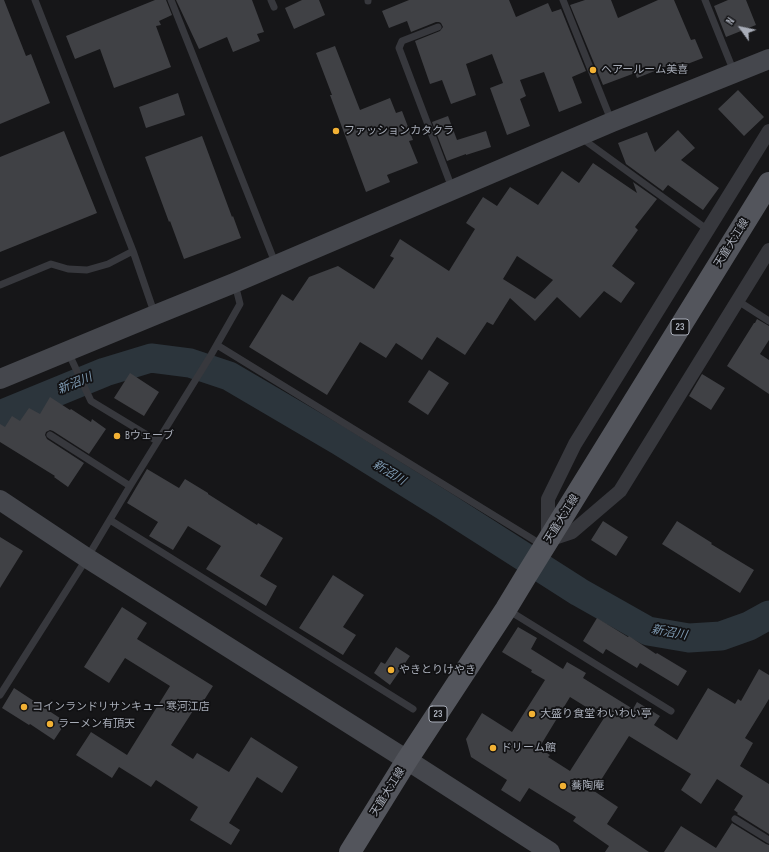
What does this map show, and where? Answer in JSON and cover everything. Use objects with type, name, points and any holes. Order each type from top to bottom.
[{"type":"main road","name":"天童大江線","points":[[350,852],[407,760],[506,609],[769,183]]},
{"type":"street","points":[[0,379],[234,283],[612,122],[769,59]]},
{"type":"street","points":[[544,546],[548,499],[575,444],[769,131]]},
{"type":"street","points":[[544,546],[572,532],[620,491],[769,250]]},
{"type":"street","points":[[0,500],[87,558],[550,852]]},
{"type":"lane","points":[[35,0],[133,250],[155,315]]},
{"type":"lane","points":[[171,0],[276,265]]},
{"type":"lane","points":[[271,0],[274,7]]},
{"type":"lane","points":[[563,0],[612,122]]},
{"type":"lane","points":[[705,0],[734,73]]},
{"type":"lane","points":[[438,27],[402,41],[399,48],[453,190]]},
{"type":"lane","points":[[579,136],[708,230]]},
{"type":"lane","points":[[0,285],[51,264],[68,269],[87,270],[108,264],[133,250]]},
{"type":"lane","points":[[0,695],[87,558],[196,380],[240,304],[234,283]]},
{"type":"lane","points":[[738,301],[769,320]]},
{"type":"lane","points":[[216,345],[544,546]]},
{"type":"lane","points":[[67,351],[91,401],[157,442]]},
{"type":"lane","points":[[50,434],[130,486]]},
{"type":"lane","points":[[110,520],[413,709]]},
{"type":"lane","points":[[506,609],[671,711]]},
{"type":"lane","points":[[735,819],[769,840]]},
{"type":"building","points":[[0,0],[4,0],[26,56],[31,54],[50,103],[0,124]]},
{"type":"building","points":[[155,0],[166,0],[172,15],[159,21],[161,25],[156,26],[171,67],[114,88],[100,49],[75,59],[66,36]]},
{"type":"building","points":[[176,0],[252,0],[264,32],[257,34],[260,41],[233,52],[227,37],[199,49]]},
{"type":"building","points":[[302,0],[319,0],[325,15],[294,29],[285,8]]},
{"type":"building","points":[[409,0],[509,0],[516,17],[548,3],[552,12],[561,9],[586,71],[572,77],[582,103],[559,112],[544,72],[520,80],[526,96],[520,99],[530,126],[507,135],[490,88],[503,83],[492,54],[466,64],[476,95],[451,104],[442,80],[430,84],[415,41],[440,31],[443,27],[441,23],[436,22],[411,32],[407,21],[389,28],[382,11]]},
{"type":"building","points":[[585,0],[611,0],[618,18],[658,0],[674,0],[691,40],[695,39],[703,58],[677,68],[675,63],[637,78],[635,73],[603,85],[570,5]]},
{"type":"building","points":[[728,0],[746,0],[756,25],[726,37],[714,6]]},
{"type":"building","points":[[335,46],[360,110],[390,98],[396,113],[402,111],[413,140],[409,141],[418,163],[387,175],[390,182],[366,192],[316,53]]},
{"type":"building","points":[[738,90],[764,117],[744,136],[718,109]]},
{"type":"building","points":[[178,93],[185,115],[146,128],[139,107]]},
{"type":"building","points":[[448,116],[457,140],[486,131],[491,147],[447,161],[432,122]]},
{"type":"building","points":[[678,130],[695,148],[681,160],[719,188],[703,210],[668,185],[663,191],[626,164],[618,143],[647,132],[655,152]]},
{"type":"building","points":[[64,131],[97,213],[0,252],[0,157]]},
{"type":"building","points":[[202,136],[241,238],[184,259],[145,157]]},
{"type":"building","points":[[593,163],[637,193],[633,182],[657,199],[635,227],[638,230],[612,266],[635,283],[621,303],[604,291],[580,318],[557,297],[535,321],[510,298],[493,325],[487,322],[465,355],[437,337],[422,360],[396,343],[386,358],[360,342],[327,395],[249,347],[282,294],[293,301],[309,277],[338,266],[374,289],[394,258],[390,256],[400,239],[449,271],[475,229],[466,223],[483,197],[497,206],[510,187],[538,205],[562,171],[579,183]],"holes":[[[517,256],[553,280],[535,299],[503,279]]]},
{"type":"building","points":[[757,319],[769,326],[769,340],[760,354],[769,360],[769,394],[727,366]]},
{"type":"building","points":[[429,370],[449,383],[428,415],[408,402]]},
{"type":"building","points":[[130,373],[159,392],[144,416],[114,398]]},
{"type":"building","points":[[702,374],[725,388],[711,410],[689,396]]},
{"type":"building","points":[[50,397],[91,422],[92,419],[106,429],[89,454],[53,431],[50,430],[46,432],[45,435],[47,439],[84,463],[68,487],[54,477],[55,476],[0,442],[0,424],[5,427],[12,416],[20,421],[29,408],[40,414]]},
{"type":"building","points":[[147,469],[179,488],[185,479],[257,525],[258,523],[283,538],[260,576],[277,586],[266,606],[206,569],[221,546],[188,526],[173,550],[149,536],[158,522],[127,503]]},
{"type":"building","points":[[603,521],[628,537],[616,556],[591,540]]},
{"type":"building","points":[[677,521],[754,570],[740,593],[662,544]]},
{"type":"building","points":[[0,537],[23,551],[0,588]]},
{"type":"building","points":[[333,575],[364,595],[343,627],[356,635],[343,655],[299,628]]},
{"type":"building","points":[[122,607],[147,623],[137,639],[213,686],[201,705],[198,703],[171,745],[193,759],[197,753],[229,772],[251,737],[298,767],[282,793],[257,777],[229,823],[240,830],[231,845],[190,820],[198,807],[156,780],[151,787],[119,767],[112,778],[76,755],[91,732],[127,755],[170,686],[125,658],[109,683],[84,667]]},
{"type":"building","points":[[597,618],[687,671],[678,686],[640,663],[637,668],[606,649],[603,654],[583,641]]},
{"type":"building","points":[[518,627],[537,638],[531,649],[563,669],[567,662],[586,673],[583,678],[633,709],[637,702],[660,716],[654,725],[677,740],[708,688],[735,704],[738,699],[741,701],[759,669],[769,675],[769,699],[745,738],[753,743],[740,766],[769,784],[769,834],[737,814],[738,813],[734,810],[743,796],[717,779],[701,804],[681,790],[691,774],[629,736],[594,791],[618,807],[607,824],[649,852],[605,852],[609,846],[573,821],[576,817],[529,788],[520,802],[501,790],[507,780],[471,757],[466,739],[482,713],[512,732],[545,680],[531,672],[532,670],[502,652]],"holes":[[[570,697],[604,718],[570,771],[548,757],[550,755],[539,748]]]},
{"type":"building","points":[[396,647],[410,656],[390,685],[374,673],[381,662],[385,664]]},
{"type":"building","points":[[14,688],[66,722],[54,740],[2,708]]},
{"type":"building","points":[[732,823],[769,845],[769,852],[664,852],[681,826],[716,848]]},
{"type":"waterway","name":"新沼川","points":[[0,415],[105,372],[151,358],[190,363],[229,376],[338,440],[579,592],[648,631],[689,638],[721,636],[749,626],[769,615]]},
{"type":"place","name":"ヘアールーム美喜","points":[[593,70]]},
{"type":"place","name":"ファッションカタクラ","points":[[336,131]]},
{"type":"place","name":"Bウェーブ","points":[[117,436]]},
{"type":"place","name":"やきとりけやき","points":[[391,670]]},
{"type":"place","name":"コインランドリサンキュー 寒河江店","points":[[24,707]]},
{"type":"place","name":"大盛り食堂 わいわい亭","points":[[532,714]]},
{"type":"place","name":"ラーメン有頂天","points":[[50,724]]},
{"type":"place","name":"ドリーム館","points":[[493,748]]},
{"type":"place","name":"蕎陶庵","points":[[563,786]]}]
